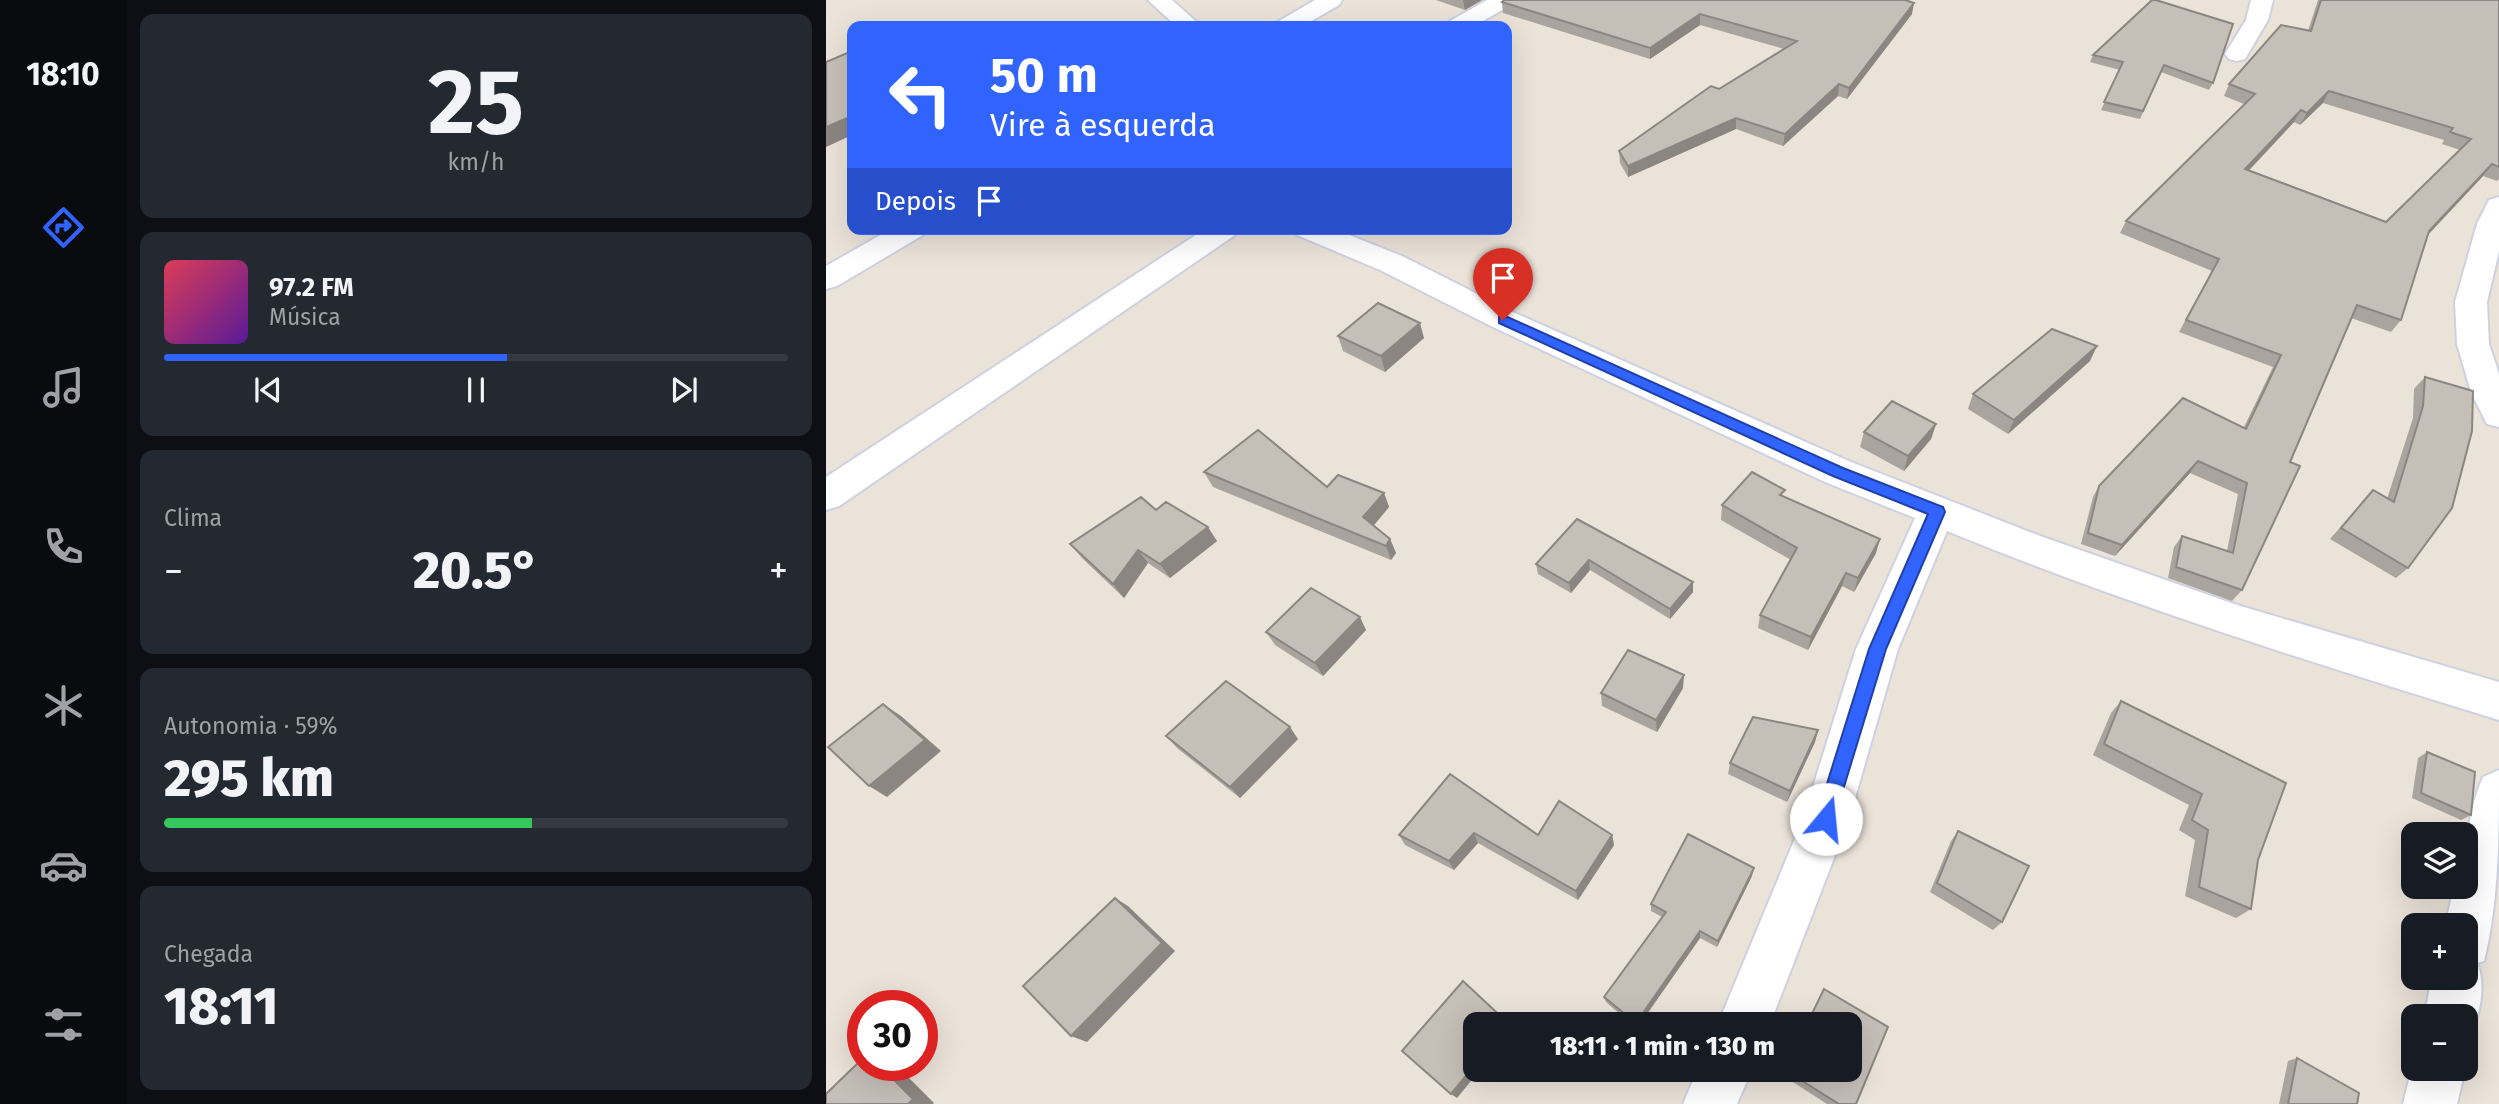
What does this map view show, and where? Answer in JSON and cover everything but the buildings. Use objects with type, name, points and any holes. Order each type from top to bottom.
[{"type":"street","points":[[1159,0],[1183,21]]},
{"type":"street","points":[[1295,21],[1331,0]]},
{"type":"street","points":[[1467,21],[1503,0]]},
{"type":"street","points":[[2237,54],[2257,20],[2262,0]]},
{"type":"street","points":[[2499,206],[2491,224],[2470,302],[2473,344],[2488,393],[2499,415]]},
{"type":"street","points":[[826,279],[903,235]]},
{"type":"street","points":[[826,496],[1216,235]]},
{"type":"street","points":[[1321,235],[1391,264],[1503,320],[1838,472],[1937,512],[2026,547],[2237,622],[2499,701]]},
{"type":"street","points":[[1749,1012],[1826,819],[1877,649],[1937,512]]},
{"type":"street","points":[[2473,913],[2499,792]]},
{"type":"street","points":[[2430,1104],[2435,1081]]},
{"type":"street","points":[[1710,1104],[1719,1082]]},
{"type":"route","points":[[1503,320],[1838,472],[1937,512],[1877,649],[1826,819]]}]
